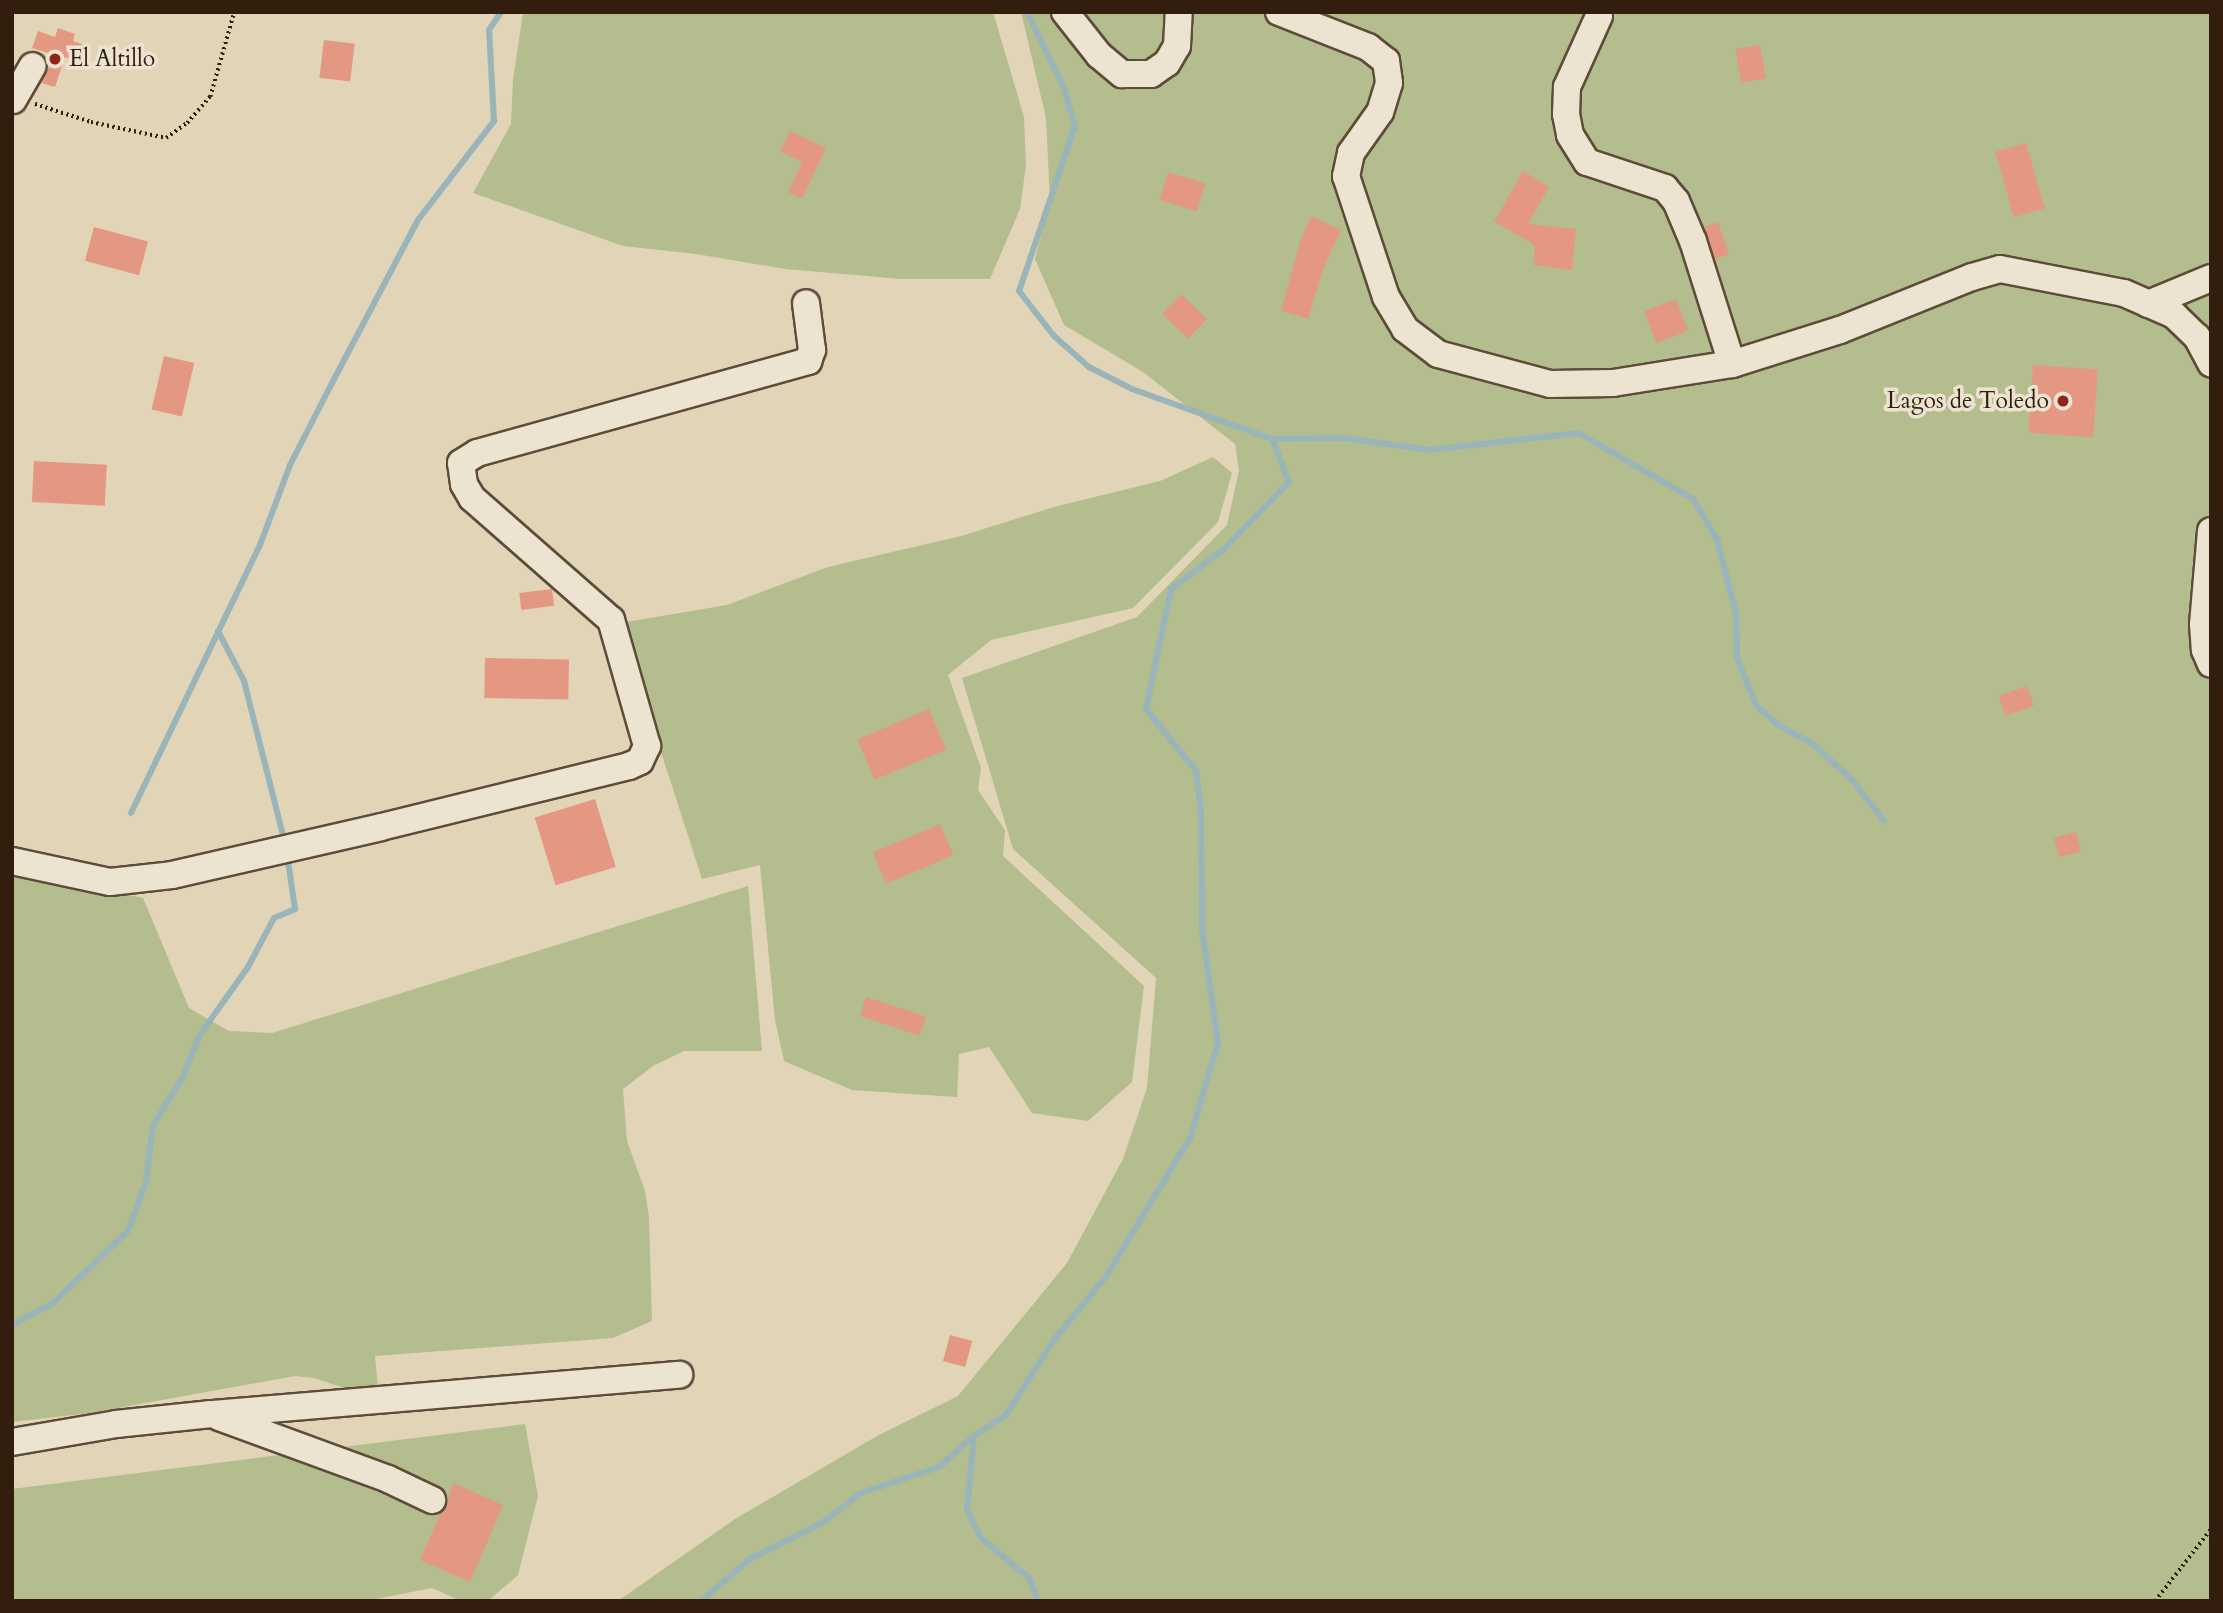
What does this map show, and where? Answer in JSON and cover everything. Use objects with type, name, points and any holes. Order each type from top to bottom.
[{"type":"street","points":[[1065,12],[1099,55],[1122,74],[1151,74],[1167,63],[1178,46],[1179,12]]},
{"type":"street","points":[[1279,12],[1368,47],[1386,61],[1389,83],[1380,112],[1351,153],[1346,176],[1386,297],[1405,329],[1438,354],[1550,384],[1613,383],[1732,364],[1840,330],[1972,277],[2000,269],[2123,293],[2174,315],[2196,337],[2211,363]]},
{"type":"street","points":[[1598,16],[1567,87],[1566,114],[1570,135],[1587,162],[1665,188],[1676,201],[1693,241],[1732,364]]},
{"type":"street","points":[[13,100],[33,66]]},
{"type":"street","points":[[2148,304],[2211,278]]},
{"type":"street","points":[[12,861],[110,882],[172,875],[381,827],[629,766],[640,761],[647,746],[611,620],[472,498],[464,484],[461,463],[477,453],[808,361],[812,350],[806,303]]},
{"type":"street","points":[[2211,531],[2203,624],[2205,650],[2211,664]]},
{"type":"street","points":[[12,1442],[116,1424],[211,1414],[679,1375]]},
{"type":"street","points":[[211,1414],[388,1479],[432,1500]]},
{"type":"path","points":[[13,100],[44,106],[91,122],[166,138],[187,123],[210,97],[234,12]]},
{"type":"path","points":[[2155,1601],[2211,1529]]},
{"type":"green space","points":[[523,12],[993,12],[1024,117],[1026,165],[1020,209],[990,279],[901,279],[785,269],[696,254],[623,246],[473,193],[511,124],[513,80]]},
{"type":"green space","points":[[1021,12],[2211,12],[2211,1601],[618,1601],[735,1519],[877,1436],[958,1396],[1067,1263],[1123,1159],[1147,1088],[1156,978],[1013,849],[962,678],[1137,617],[1227,525],[1239,471],[1235,444],[1143,372],[1064,325],[1035,259],[1050,201],[1046,118]]},
{"type":"green space","points":[[1213,457],[1232,473],[1218,522],[1133,608],[991,640],[948,675],[981,768],[978,790],[1005,830],[1003,856],[1144,986],[1132,1082],[1088,1121],[1032,1113],[989,1047],[959,1054],[957,1097],[852,1090],[784,1061],[775,1020],[760,865],[702,879],[661,752],[626,622],[727,605],[828,567],[961,536],[1054,507],[1160,481]]},
{"type":"green space","points":[[12,871],[143,898],[189,1008],[229,1031],[272,1033],[748,886],[762,1051],[684,1051],[653,1066],[623,1089],[627,1141],[645,1191],[649,1217],[652,1321],[613,1338],[375,1356],[378,1389],[350,1390],[314,1378],[295,1376],[90,1413],[12,1422]]},
{"type":"green space","points":[[525,1424],[538,1496],[518,1575],[488,1601],[461,1601],[432,1588],[366,1601],[12,1601],[12,1489]]},
{"type":"building","name":"El Altillo","points":[[58,28],[75,34],[73,41],[87,46],[81,62],[65,57],[55,87],[41,83],[49,67],[48,53],[32,48],[38,31],[55,37]]},
{"type":"building","points":[[324,40],[355,44],[350,81],[319,78]]},
{"type":"building","points":[[1760,45],[1766,78],[1741,83],[1735,49]]},
{"type":"building","points":[[790,131],[826,148],[802,199],[788,192],[802,162],[780,151]]},
{"type":"building","points":[[2026,143],[2045,208],[2014,217],[1995,152]]},
{"type":"building","points":[[1523,171],[1549,187],[1528,224],[1576,229],[1572,270],[1533,265],[1535,245],[1492,220],[1495,220]]},
{"type":"building","points":[[1168,172],[1205,183],[1197,211],[1160,200]]},
{"type":"building","points":[[1311,216],[1341,230],[1323,269],[1308,319],[1281,311],[1300,242]]},
{"type":"building","points":[[1718,222],[1729,254],[1715,259],[1704,227]]},
{"type":"building","points":[[94,227],[148,241],[139,275],[85,261]]},
{"type":"building","points":[[1181,294],[1207,319],[1188,338],[1162,313]]},
{"type":"building","points":[[1676,299],[1688,331],[1656,343],[1644,311]]},
{"type":"building","points":[[164,356],[194,363],[182,417],[152,410]]},
{"type":"building","name":"Lagos de Toledo","points":[[2033,365],[2098,370],[2093,437],[2028,433]]},
{"type":"building","points":[[34,461],[107,465],[105,506],[32,502]]},
{"type":"building","points":[[552,589],[554,606],[521,610],[519,593]]},
{"type":"building","points":[[485,658],[569,659],[568,699],[484,698]]},
{"type":"building","points":[[2027,686],[2034,706],[2005,716],[1999,696]]},
{"type":"building","points":[[929,709],[946,750],[874,780],[857,739]]},
{"type":"building","points":[[595,799],[616,867],[556,885],[535,817]]},
{"type":"building","points":[[940,824],[953,855],[886,884],[873,853]]},
{"type":"building","points":[[2076,832],[2081,851],[2059,857],[2054,838]]},
{"type":"building","points":[[866,997],[926,1016],[920,1035],[860,1016]]},
{"type":"building","points":[[950,1335],[972,1341],[965,1367],[943,1361]]},
{"type":"building","points":[[453,1483],[503,1505],[470,1582],[420,1560],[446,1506]]},
{"type":"waterway","points":[[131,813],[260,545],[290,465],[332,383],[418,220],[494,121],[489,30],[501,12]]},
{"type":"waterway","points":[[1027,12],[1064,88],[1075,126],[1019,291],[1054,336],[1089,367],[1132,389],[1272,439],[1344,438],[1429,450],[1579,433],[1693,499],[1717,539],[1736,614],[1737,658],[1756,705],[1779,726],[1811,742],[1852,780],[1884,821]]},
{"type":"waterway","points":[[701,1601],[751,1558],[822,1523],[861,1493],[939,1467],[974,1436],[1005,1416],[1054,1340],[1107,1275],[1190,1138],[1218,1043],[1202,929],[1201,811],[1196,771],[1146,709],[1171,589],[1224,549],[1289,482],[1272,439]]},
{"type":"waterway","points":[[218,631],[244,681],[285,843]]},
{"type":"waterway","points":[[12,1325],[53,1303],[128,1231],[146,1182],[153,1125],[183,1077],[199,1036],[248,967],[274,918],[295,909],[287,854]]},
{"type":"waterway","points":[[974,1436],[967,1509],[980,1537],[1029,1578],[1038,1601]]},
{"type":"place","name":"El Altillo","points":[[55,59]]},
{"type":"place","name":"Lagos de Toledo","points":[[2063,401]]}]
